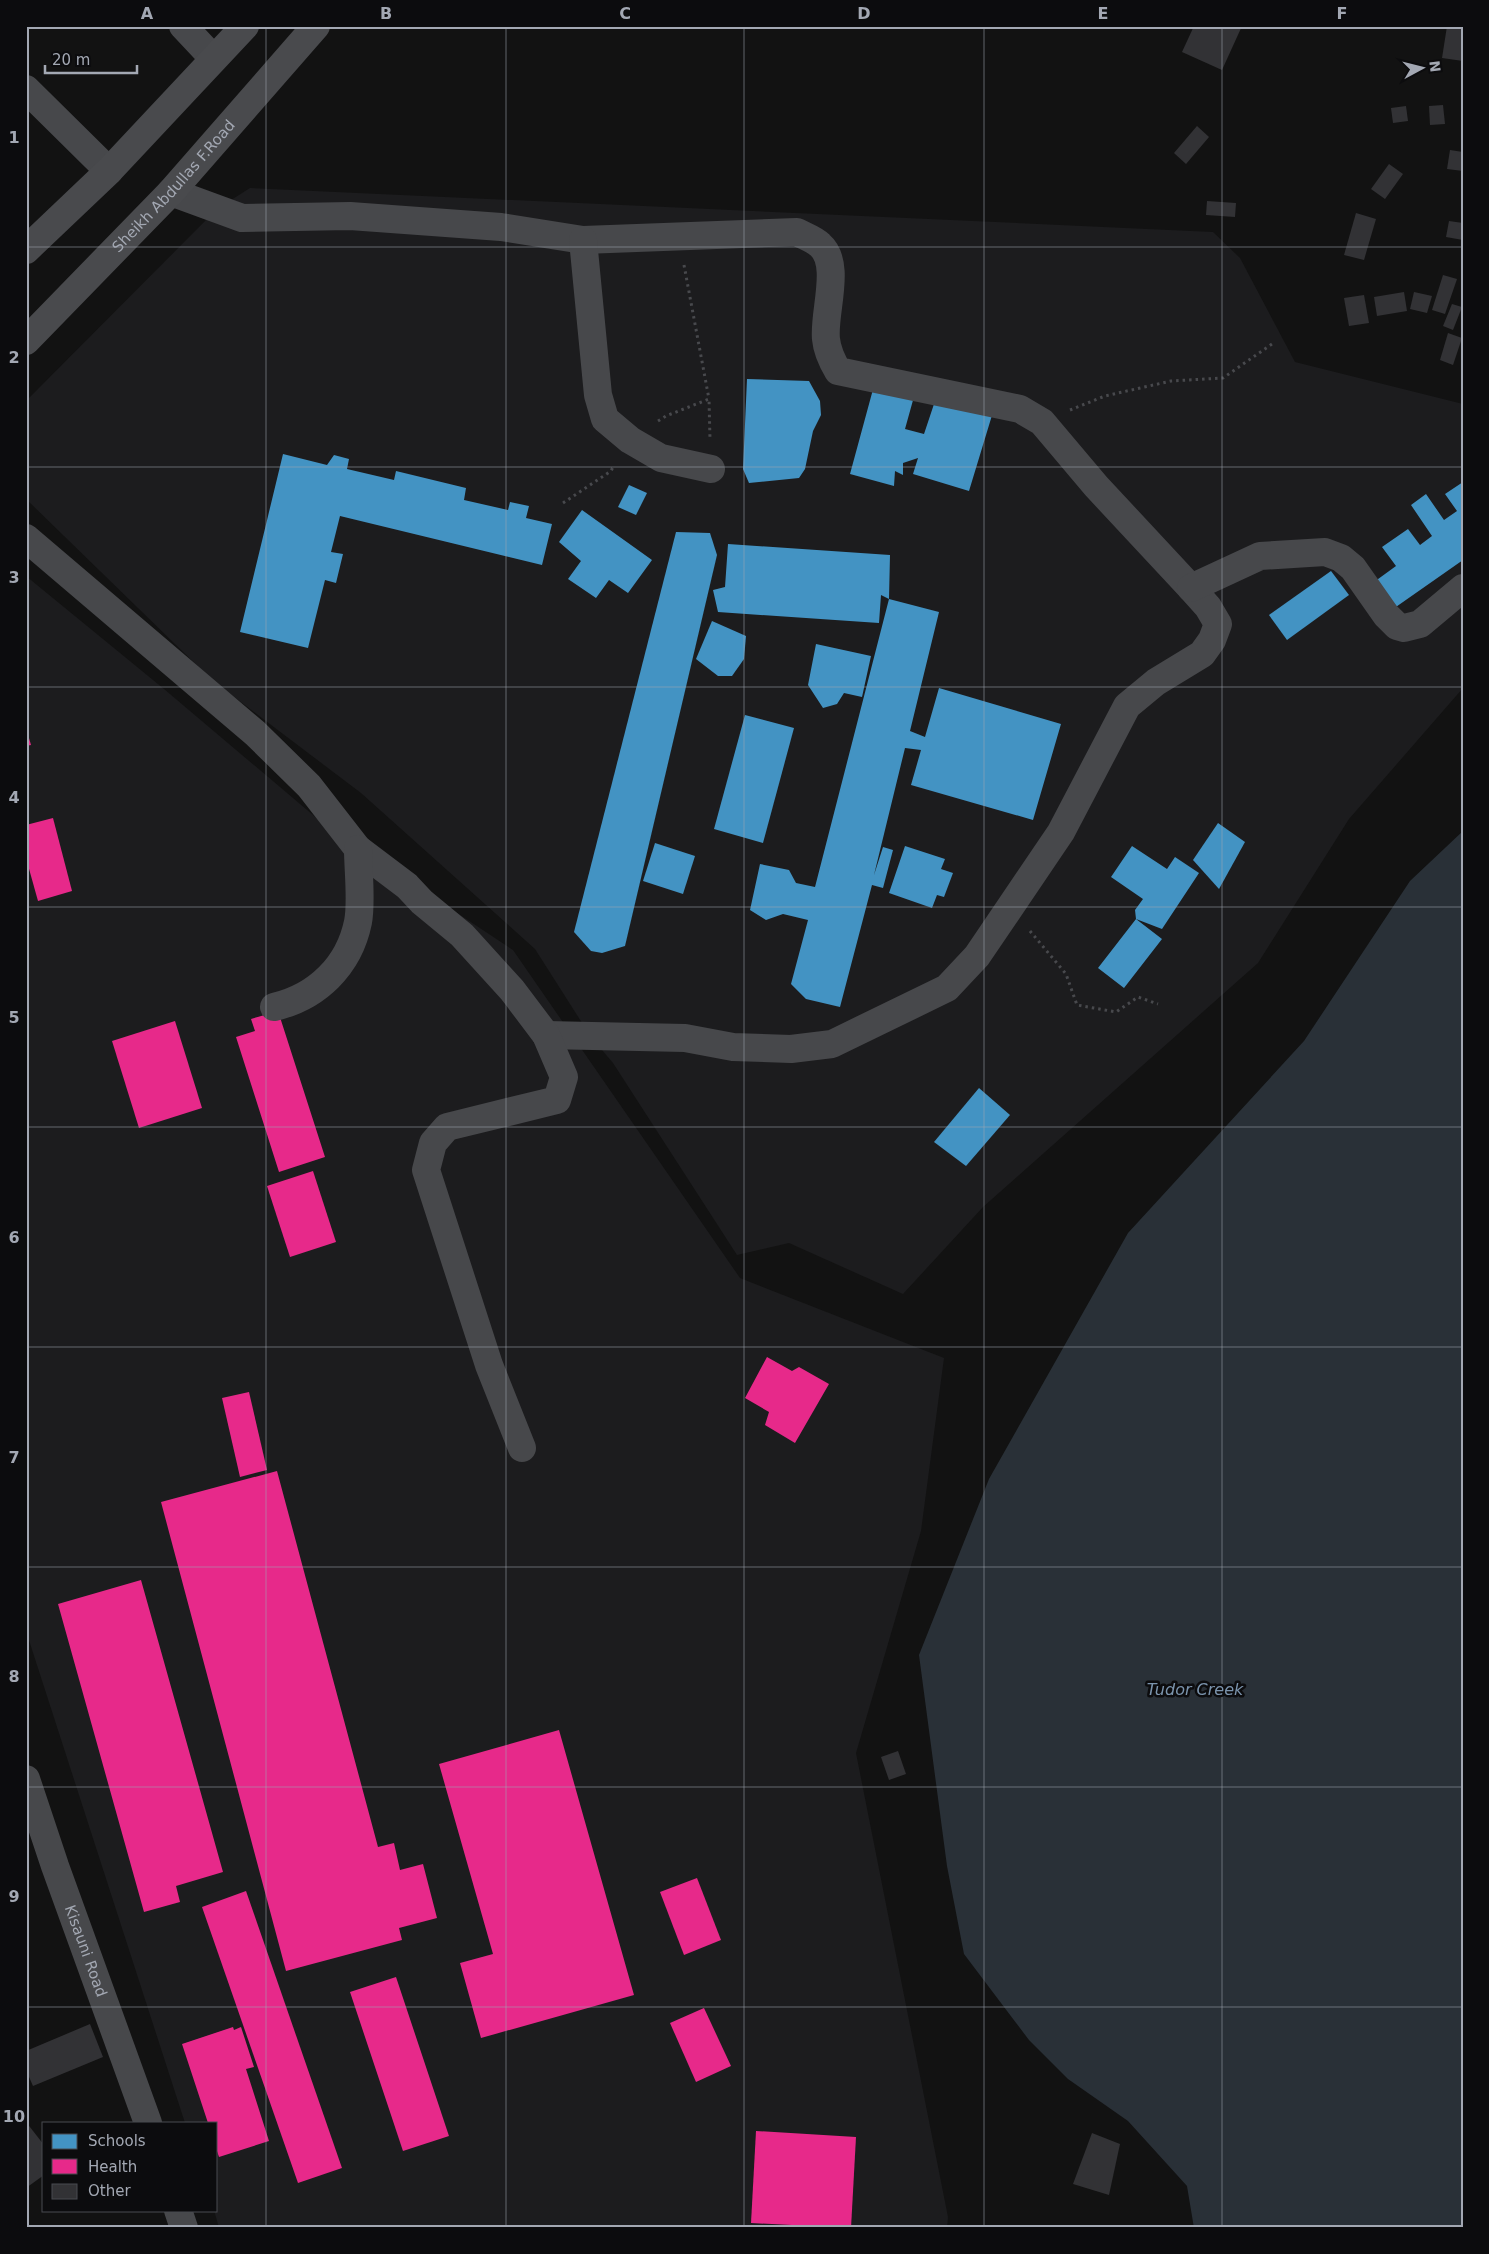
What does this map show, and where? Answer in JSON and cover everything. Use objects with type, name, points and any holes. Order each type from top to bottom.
[{"type":"main road","points":[[26,250],[109,171],[245,26]]},
{"type":"main road","name":"Sheikh Abdullas F.Road","points":[[26,341],[171,192],[316,26]]},
{"type":"street","points":[[183,26],[213,58]]},
{"type":"street","points":[[26,89],[109,171]]},
{"type":"street","points":[[171,192],[242,218],[350,216],[501,227],[583,240],[797,232],[821,246],[828,256],[831,274],[826,339],[830,358],[838,371],[1020,408],[1042,422],[1096,486],[1192,588],[1208,607],[1218,624],[1212,640],[1202,654],[1156,682],[1127,706],[1061,832],[977,956],[947,988],[832,1044],[791,1049],[733,1047],[685,1038],[546,1035]]},
{"type":"street","points":[[583,240],[598,395],[605,419],[630,440],[661,458],[711,469]]},
{"type":"street","points":[[26,538],[255,733],[309,786],[358,849],[406,886],[422,902],[462,935],[512,990],[546,1035],[564,1077],[557,1100],[447,1127],[433,1143],[426,1170],[490,1366],[522,1448]]},
{"type":"street","points":[[1192,588],[1260,556],[1325,552],[1341,558],[1353,568],[1386,615],[1397,626],[1404,628],[1420,624],[1463,588]]},
{"type":"street","points":[[274,1008],[292,1003],[309,995],[326,982],[341,963],[358,922],[358,849]]},
{"type":"street","name":"Kisauni Road","points":[[26,1779],[55,1866],[148,2122]]},
{"type":"street","points":[[179,2212],[184,2228]]},
{"type":"path","points":[[678,237],[709,400]]},
{"type":"path","points":[[1042,422],[1105,396],[1171,381],[1222,378],[1272,344]]},
{"type":"path","points":[[1009,908],[1066,974],[1077,1005],[1116,1012],[1138,998],[1158,1004]]},
{"type":"shaded area","points":[[250,188],[1213,232],[1240,258],[1295,362],[1463,404],[1463,688],[1349,819],[1258,963],[983,1207],[903,1294],[789,1243],[737,1255],[613,1063],[591,1037],[535,949],[361,793],[213,681],[26,499],[26,401],[217,209]]},
{"type":"shaded area","points":[[26,576],[164,689],[326,826],[513,950],[740,1278],[944,1358],[921,1531],[856,1753],[948,2217],[947,2228],[219,2228],[215,2212],[218,2212],[218,2122],[185,2122],[26,1631]]},
{"type":"water","name":"Tudor Creek","points":[[1463,831],[1463,2228],[1194,2228],[1187,2186],[1128,2121],[1068,2079],[1029,2040],[964,1954],[947,1866],[919,1655],[989,1479],[1128,1233],[1304,1041],[1410,881]]},
{"type":"building: Schools","points":[[747,379],[809,381],[820,401],[821,415],[813,431],[805,469],[799,478],[749,483],[743,469]]},
{"type":"building: Schools","points":[[875,382],[915,393],[905,429],[924,434],[937,395],[993,412],[969,491],[913,474],[918,458],[903,463],[903,475],[895,471],[894,486],[850,474]]},
{"type":"building: Schools","points":[[283,454],[327,465],[334,455],[349,459],[347,469],[394,480],[396,471],[466,488],[464,500],[508,510],[510,502],[529,506],[526,518],[552,524],[542,565],[340,516],[331,552],[343,554],[336,583],[325,580],[308,648],[240,632]]},
{"type":"building: Schools","points":[[1463,482],[1463,560],[1393,609],[1374,582],[1396,566],[1382,547],[1408,529],[1420,545],[1432,536],[1411,505],[1426,494],[1444,520],[1457,511],[1445,494]]},
{"type":"building: Schools","points":[[629,485],[647,493],[636,515],[618,507]]},
{"type":"building: Schools","points":[[582,510],[652,560],[628,593],[609,580],[596,598],[568,579],[581,561],[559,542]]},
{"type":"building: Schools","points":[[676,532],[710,533],[717,555],[625,946],[602,953],[591,951],[574,932]]},
{"type":"building: Schools","points":[[728,544],[890,555],[889,599],[881,595],[879,623],[718,612],[713,590],[725,587]]},
{"type":"building: Schools","points":[[1331,571],[1349,595],[1287,640],[1269,615]]},
{"type":"building: Schools","points":[[889,599],[939,612],[910,731],[925,737],[939,688],[1061,724],[1033,820],[911,785],[921,750],[905,748],[874,875],[883,847],[893,850],[883,888],[872,885],[840,1007],[806,999],[791,984],[808,920],[783,914],[766,920],[750,910],[760,864],[789,870],[796,883],[815,887]]},
{"type":"building: Schools","points":[[712,621],[746,636],[744,659],[732,676],[718,676],[696,659]]},
{"type":"building: Schools","points":[[816,644],[871,656],[862,697],[844,693],[837,704],[823,708],[808,685]]},
{"type":"building: Schools","points":[[745,715],[794,728],[763,843],[714,829]]},
{"type":"building: Schools","points":[[1218,823],[1245,842],[1219,889],[1193,860]]},
{"type":"building: Schools","points":[[655,843],[695,856],[683,894],[643,881]]},
{"type":"building: Schools","points":[[905,846],[945,859],[941,869],[953,873],[944,897],[937,895],[932,908],[889,893]]},
{"type":"building: Schools","points":[[1132,846],[1167,869],[1175,857],[1199,873],[1162,929],[1136,919],[1135,910],[1143,899],[1111,877]]},
{"type":"building: Schools","points":[[1136,919],[1162,939],[1124,988],[1098,968]]},
{"type":"building: Schools","points":[[979,1088],[1010,1115],[966,1166],[934,1142]]},
{"type":"building: Health","points":[[26,728],[31,745],[26,746]]},
{"type":"building: Health","points":[[53,818],[72,891],[38,901],[26,858],[26,825]]},
{"type":"building: Health","points":[[278,1011],[325,1157],[279,1172],[236,1037],[255,1031],[251,1019]]},
{"type":"building: Health","points":[[175,1021],[202,1108],[139,1128],[112,1041]]},
{"type":"building: Health","points":[[313,1171],[336,1242],[290,1257],[267,1186]]},
{"type":"building: Health","points":[[767,1357],[792,1371],[799,1367],[829,1384],[795,1443],[765,1425],[769,1412],[745,1398]]},
{"type":"building: Health","points":[[249,1392],[267,1470],[240,1477],[222,1398]]},
{"type":"building: Health","points":[[277,1471],[378,1847],[394,1843],[400,1870],[423,1864],[437,1918],[399,1928],[402,1940],[286,1971],[161,1502]]},
{"type":"building: Health","points":[[141,1580],[223,1872],[176,1886],[180,1902],[144,1912],[58,1604]]},
{"type":"building: Health","points":[[559,1730],[634,1995],[481,2038],[460,1963],[493,1954],[439,1764]]},
{"type":"building: Health","points":[[697,1878],[721,1940],[684,1955],[660,1892]]},
{"type":"building: Health","points":[[246,1891],[342,2168],[298,2183],[202,1907]]},
{"type":"building: Health","points":[[396,1977],[449,2136],[403,2151],[350,1992]]},
{"type":"building: Health","points":[[704,2008],[731,2066],[696,2082],[670,2023]]},
{"type":"building: Health","points":[[233,2027],[234,2030],[241,2027],[254,2067],[246,2069],[269,2141],[219,2157],[218,2122],[208,2122],[182,2044]]},
{"type":"building: Health","points":[[756,2131],[856,2137],[851,2228],[751,2223]]},
{"type":"building: Other","points":[[1194,26],[1242,26],[1222,70],[1182,52]]},
{"type":"building: Other","points":[[1447,26],[1463,26],[1463,61],[1442,58]]},
{"type":"building: Other","points":[[1443,105],[1445,124],[1430,125],[1429,106]]},
{"type":"building: Other","points":[[1406,106],[1408,121],[1393,123],[1391,108]]},
{"type":"building: Other","points":[[1197,126],[1209,137],[1186,164],[1174,153]]},
{"type":"building: Other","points":[[1450,150],[1463,152],[1463,171],[1447,169]]},
{"type":"building: Other","points":[[1389,164],[1403,174],[1385,199],[1371,189]]},
{"type":"building: Other","points":[[1207,201],[1236,203],[1235,217],[1206,215]]},
{"type":"building: Other","points":[[1356,213],[1376,219],[1364,260],[1344,255]]},
{"type":"building: Other","points":[[1449,221],[1463,223],[1463,240],[1446,237]]},
{"type":"building: Other","points":[[1443,275],[1457,279],[1445,314],[1432,310]]},
{"type":"building: Other","points":[[1404,292],[1407,311],[1377,316],[1374,297]]},
{"type":"building: Other","points":[[1414,292],[1432,296],[1427,313],[1410,309]]},
{"type":"building: Other","points":[[1364,295],[1369,323],[1349,326],[1344,298]]},
{"type":"building: Other","points":[[1452,304],[1462,307],[1453,330],[1443,326]]},
{"type":"building: Other","points":[[1448,333],[1462,338],[1453,365],[1440,360]]},
{"type":"building: Other","points":[[898,1751],[906,1774],[889,1780],[881,1757]]},
{"type":"building: Other","points":[[90,2024],[103,2057],[33,2086],[26,2070],[26,2051]]},
{"type":"building: Other","points":[[26,2122],[42,2142],[42,2176],[26,2188]]},
{"type":"building: Other","points":[[1092,2133],[1120,2144],[1109,2195],[1073,2184]]}]
